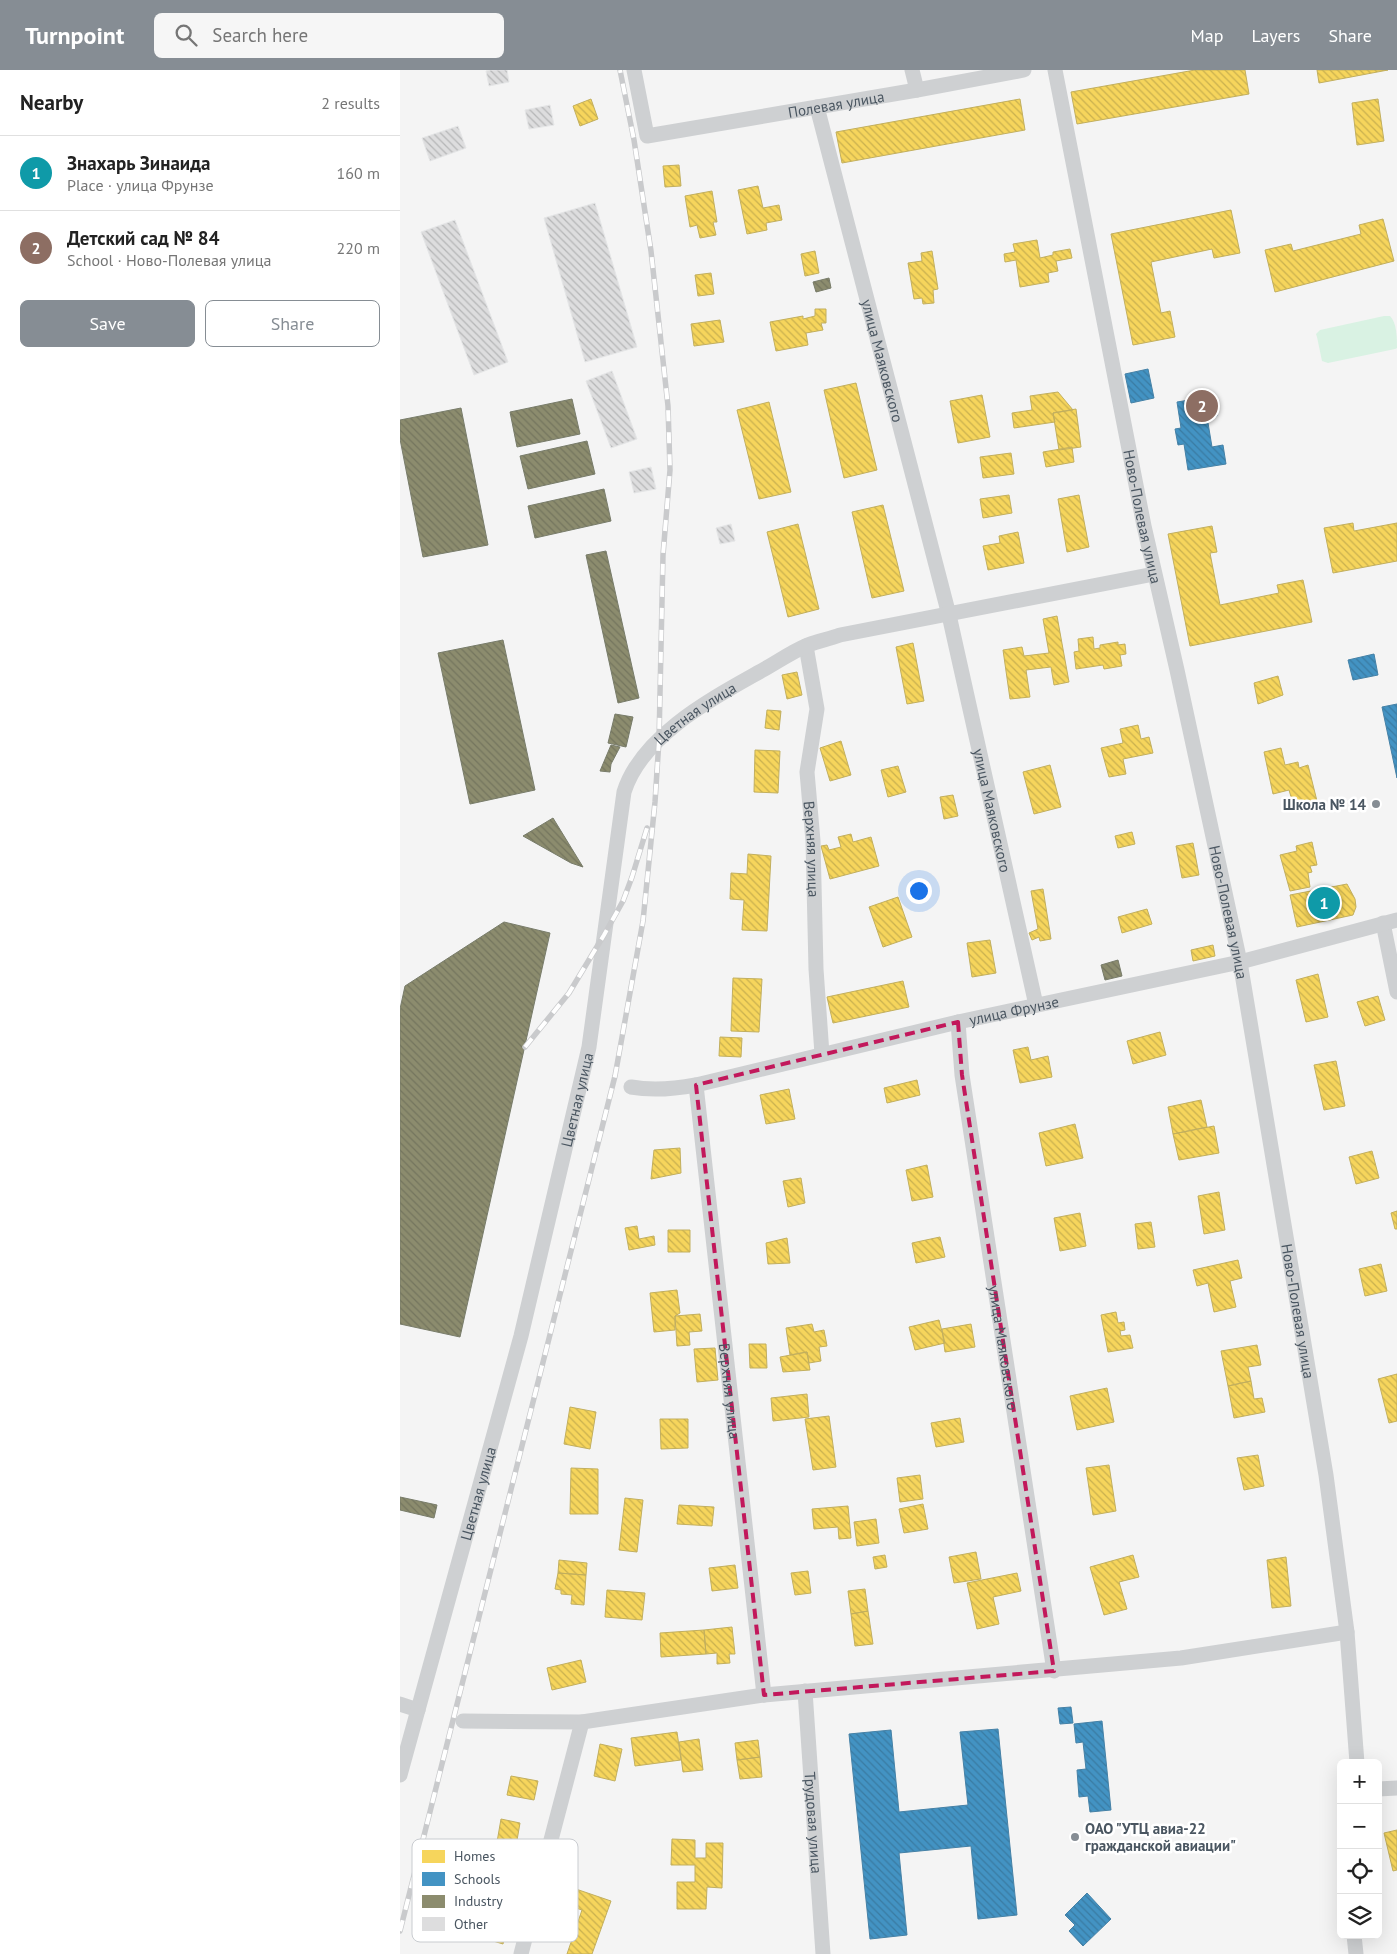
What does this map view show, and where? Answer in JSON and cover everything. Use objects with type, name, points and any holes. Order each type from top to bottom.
[{"type":"street","name":"Полевая улица","points":[[634,70],[646,136],[1024,70]]},
{"type":"street","points":[[912,70],[917,90]]},
{"type":"street","name":"Ново-Полевая улица","points":[[1055,70],[1154,574],[1177,670],[1240,962],[1326,1475],[1347,1632],[1356,1759]]},
{"type":"street","name":"улица Маяковского","points":[[817,107],[949,615],[1036,1005]]},
{"type":"street","points":[[949,615],[1154,574]]},
{"type":"street","name":"Цветная улица","points":[[400,1775],[521,1336],[589,1047],[624,792],[628,779],[639,762],[659,740],[685,719],[716,697],[806,646],[840,635],[949,615]]},
{"type":"street","name":"Верхняя улица","points":[[806,646],[817,709],[807,772],[813,841],[816,969],[822,1054]]},
{"type":"street","points":[[1390,922],[1397,992]]},
{"type":"street","name":"улица Фрунзе","points":[[631,1087],[672,1089],[696,1085],[958,1022],[1240,962],[1390,922]]},
{"type":"street","name":"улица Маяковского","points":[[958,1022],[962,1075],[1054,1671]]},
{"type":"street","name":"Верхняя улица","points":[[696,1085],[764,1695]]},
{"type":"street","points":[[463,1721],[582,1722],[764,1695],[1054,1671],[1181,1658],[1347,1632]]},
{"type":"street","name":"Трудовая улица","points":[[805,1691],[823,1954]]},
{"type":"street","points":[[400,1704],[418,1710]]},
{"type":"street","points":[[551,1839],[582,1722]]},
{"type":"street","points":[[1382,1789],[1397,1788]]},
{"type":"street","points":[[1354,1939],[1356,1954]]},
{"type":"highlighted area","points":[[958,1022],[962,1075],[1054,1671],[764,1695],[696,1085]]},
{"type":"green space","points":[[1390,316],[1394,323],[1397,348],[1328,363],[1322,361],[1316,334],[1320,330]]},
{"type":"building: Homes","points":[[1195,70],[1245,70],[1249,94],[1077,124],[1071,92]]},
{"type":"building: Homes","points":[[1317,70],[1388,70],[1319,83]]},
{"type":"building: Homes","points":[[591,99],[598,119],[580,126],[573,106]]},
{"type":"building: Homes","points":[[1020,99],[1025,130],[842,163],[836,132]]},
{"type":"building: Homes","points":[[1378,99],[1384,141],[1357,145],[1352,103]]},
{"type":"building: Homes","points":[[679,165],[681,186],[665,187],[663,166]]},
{"type":"building: Homes","points":[[758,186],[763,208],[779,205],[782,220],[766,223],[767,230],[747,234],[738,190]]},
{"type":"building: Homes","points":[[712,191],[717,222],[713,222],[716,235],[700,238],[697,225],[690,227],[685,196]]},
{"type":"building: Homes","points":[[1231,210],[1240,253],[1214,258],[1212,249],[1151,262],[1161,313],[1170,311],[1175,337],[1133,345],[1111,234]]},
{"type":"building: Homes","points":[[1383,219],[1394,261],[1275,292],[1265,250],[1291,244],[1293,251],[1361,234],[1359,225]]},
{"type":"building: Homes","points":[[1037,240],[1040,258],[1053,255],[1053,252],[1070,249],[1072,258],[1056,261],[1058,271],[1048,273],[1049,282],[1020,287],[1016,260],[1005,262],[1004,254],[1015,252],[1013,244]]},
{"type":"building: Homes","points":[[815,251],[819,273],[805,276],[801,254]]},
{"type":"building: Homes","points":[[932,251],[938,289],[933,290],[934,303],[923,304],[922,298],[914,299],[908,263],[922,261],[921,253]]},
{"type":"building: Homes","points":[[711,273],[714,294],[698,296],[695,275]]},
{"type":"building: Homes","points":[[815,309],[826,309],[826,323],[821,323],[823,330],[806,333],[808,345],[776,351],[770,322],[803,316],[803,319],[815,316]]},
{"type":"building: Homes","points":[[720,320],[724,342],[694,346],[691,324]]},
{"type":"building: Homes","points":[[856,383],[877,470],[844,478],[824,390]]},
{"type":"building: Homes","points":[[1058,392],[1073,410],[1053,413],[1055,422],[1014,428],[1012,413],[1032,410],[1030,396]]},
{"type":"building: Homes","points":[[982,395],[990,437],[958,443],[950,401]]},
{"type":"building: Homes","points":[[769,402],[791,492],[759,499],[737,410]]},
{"type":"building: Homes","points":[[1076,409],[1081,447],[1059,450],[1053,413]]},
{"type":"building: Homes","points":[[1072,447],[1074,462],[1046,467],[1043,452]]},
{"type":"building: Homes","points":[[1011,453],[1014,474],[983,478],[980,457]]},
{"type":"building: Homes","points":[[1009,495],[1012,513],[983,518],[980,499]]},
{"type":"building: Homes","points":[[1079,495],[1089,547],[1067,552],[1058,499]]},
{"type":"building: Homes","points":[[883,505],[904,591],[872,598],[852,512]]},
{"type":"building: Homes","points":[[1353,523],[1354,531],[1397,523],[1397,561],[1333,573],[1324,528]]},
{"type":"building: Homes","points":[[798,524],[819,609],[788,617],[767,532]]},
{"type":"building: Homes","points":[[1212,526],[1217,552],[1210,553],[1220,605],[1279,593],[1277,585],[1303,580],[1312,622],[1190,646],[1168,534]]},
{"type":"building: Homes","points":[[1018,532],[1024,563],[988,570],[983,546],[1000,543],[999,536]]},
{"type":"building: Homes","points":[[1057,616],[1069,682],[1054,685],[1051,667],[1026,670],[1030,697],[1010,699],[1003,650],[1022,647],[1024,656],[1049,653],[1043,619]]},
{"type":"building: Homes","points":[[1093,637],[1094,649],[1100,648],[1100,645],[1118,642],[1118,645],[1125,644],[1126,654],[1120,655],[1122,666],[1104,669],[1103,665],[1076,669],[1074,652],[1079,651],[1078,639]]},
{"type":"building: Homes","points":[[913,643],[924,701],[907,704],[896,647]]},
{"type":"building: Homes","points":[[797,672],[802,695],[787,699],[782,675]]},
{"type":"building: Homes","points":[[1278,676],[1283,695],[1258,704],[1254,683]]},
{"type":"building: Homes","points":[[767,710],[781,711],[779,730],[765,728]]},
{"type":"building: Homes","points":[[1138,725],[1141,739],[1149,737],[1153,753],[1123,759],[1126,774],[1109,777],[1101,748],[1123,743],[1120,729]]},
{"type":"building: Homes","points":[[841,741],[851,775],[830,781],[820,748]]},
{"type":"building: Homes","points":[[1281,748],[1285,765],[1298,762],[1299,768],[1308,765],[1317,801],[1294,807],[1289,790],[1273,794],[1264,752]]},
{"type":"building: Homes","points":[[755,750],[780,751],[778,793],[754,792]]},
{"type":"building: Homes","points":[[1050,765],[1061,807],[1034,814],[1023,772]]},
{"type":"building: Homes","points":[[898,766],[906,792],[888,797],[881,770]]},
{"type":"building: Homes","points":[[953,795],[958,816],[944,819],[940,797]]},
{"type":"building: Homes","points":[[1132,832],[1135,844],[1118,848],[1115,836]]},
{"type":"building: Homes","points":[[851,834],[853,842],[871,837],[879,866],[830,879],[821,846],[827,845],[829,850],[841,847],[838,837]]},
{"type":"building: Homes","points":[[1312,842],[1317,865],[1310,866],[1312,872],[1308,873],[1310,887],[1290,891],[1280,855],[1297,851],[1296,846]]},
{"type":"building: Homes","points":[[1193,843],[1199,875],[1182,878],[1176,846]]},
{"type":"building: Homes","points":[[748,854],[771,856],[767,931],[742,930],[744,900],[730,899],[731,873],[747,874]]},
{"type":"building: Homes","points":[[1347,884],[1355,899],[1356,907],[1353,915],[1297,927],[1290,895]]},
{"type":"building: Homes","points":[[1043,889],[1051,939],[1040,941],[1039,937],[1032,940],[1029,933],[1038,929],[1031,891]]},
{"type":"building: Homes","points":[[898,897],[912,937],[883,947],[869,907]]},
{"type":"building: Homes","points":[[1147,909],[1152,924],[1122,933],[1118,917]]},
{"type":"building: Homes","points":[[990,940],[996,973],[972,977],[967,943]]},
{"type":"building: Homes","points":[[1213,945],[1215,956],[1193,961],[1191,950]]},
{"type":"building: Homes","points":[[1318,974],[1328,1017],[1306,1022],[1296,980]]},
{"type":"building: Homes","points":[[733,978],[762,979],[759,1032],[731,1031]]},
{"type":"building: Homes","points":[[903,981],[909,1007],[833,1023],[827,997]]},
{"type":"building: Homes","points":[[1378,996],[1385,1020],[1365,1026],[1357,1002]]},
{"type":"building: Homes","points":[[1160,1032],[1166,1055],[1133,1064],[1127,1041]]},
{"type":"building: Homes","points":[[720,1037],[742,1038],[741,1057],[719,1056]]},
{"type":"building: Homes","points":[[1028,1047],[1031,1060],[1048,1056],[1052,1077],[1020,1083],[1013,1050]]},
{"type":"building: Homes","points":[[1336,1061],[1345,1106],[1324,1110],[1314,1065]]},
{"type":"building: Homes","points":[[917,1080],[920,1095],[887,1103],[884,1088]]},
{"type":"building: Homes","points":[[789,1089],[795,1119],[766,1124],[760,1095]]},
{"type":"building: Homes","points":[[1201,1100],[1207,1127],[1173,1134],[1168,1107]]},
{"type":"building: Homes","points":[[1075,1124],[1083,1158],[1046,1166],[1039,1133]]},
{"type":"building: Homes","points":[[1214,1126],[1219,1153],[1179,1160],[1173,1134]]},
{"type":"building: Homes","points":[[680,1148],[681,1173],[651,1179],[654,1150]]},
{"type":"building: Homes","points":[[1372,1151],[1379,1178],[1356,1184],[1349,1157]]},
{"type":"building: Homes","points":[[927,1165],[933,1197],[912,1201],[906,1170]]},
{"type":"building: Homes","points":[[801,1178],[805,1203],[788,1207],[783,1181]]},
{"type":"building: Homes","points":[[1219,1192],[1225,1230],[1204,1234],[1198,1196]]},
{"type":"building: Homes","points":[[1397,1211],[1397,1229],[1395,1229],[1391,1213]]},
{"type":"building: Homes","points":[[1080,1213],[1086,1246],[1060,1251],[1054,1218]]},
{"type":"building: Homes","points":[[1151,1222],[1155,1247],[1138,1249],[1135,1224]]},
{"type":"building: Homes","points":[[637,1226],[639,1239],[654,1236],[655,1245],[629,1250],[625,1228]]},
{"type":"building: Homes","points":[[668,1230],[690,1230],[690,1252],[668,1252]]},
{"type":"building: Homes","points":[[940,1237],[945,1257],[916,1263],[912,1243]]},
{"type":"building: Homes","points":[[787,1238],[790,1263],[768,1264],[766,1243]]},
{"type":"building: Homes","points":[[1238,1260],[1242,1278],[1230,1281],[1236,1307],[1214,1312],[1208,1283],[1197,1286],[1193,1270]]},
{"type":"building: Homes","points":[[1381,1264],[1387,1291],[1365,1296],[1359,1269]]},
{"type":"building: Homes","points":[[677,1290],[680,1313],[675,1316],[675,1330],[654,1332],[650,1293]]},
{"type":"building: Homes","points":[[1116,1312],[1118,1323],[1124,1322],[1125,1330],[1120,1331],[1121,1336],[1130,1335],[1133,1348],[1108,1352],[1101,1315]]},
{"type":"building: Homes","points":[[700,1314],[702,1331],[689,1332],[690,1345],[677,1346],[675,1316]]},
{"type":"building: Homes","points":[[939,1320],[945,1343],[915,1350],[909,1327]]},
{"type":"building: Homes","points":[[812,1324],[814,1332],[824,1330],[827,1346],[819,1347],[821,1361],[809,1363],[807,1352],[790,1355],[786,1328]]},
{"type":"building: Homes","points":[[971,1324],[975,1347],[945,1352],[942,1329]]},
{"type":"building: Homes","points":[[749,1344],[766,1344],[767,1368],[750,1368]]},
{"type":"building: Homes","points":[[1257,1345],[1261,1365],[1248,1367],[1251,1381],[1228,1386],[1221,1351]]},
{"type":"building: Homes","points":[[715,1348],[718,1380],[697,1382],[694,1349]]},
{"type":"building: Homes","points":[[807,1352],[810,1370],[783,1372],[780,1357]]},
{"type":"building: Homes","points":[[1397,1374],[1397,1421],[1389,1423],[1378,1379]]},
{"type":"building: Homes","points":[[1251,1381],[1254,1399],[1262,1398],[1265,1412],[1234,1418],[1228,1386]]},
{"type":"building: Homes","points":[[1107,1388],[1114,1422],[1077,1430],[1070,1396]]},
{"type":"building: Homes","points":[[807,1394],[809,1417],[773,1421],[771,1398]]},
{"type":"building: Homes","points":[[570,1407],[596,1412],[590,1449],[564,1444]]},
{"type":"building: Homes","points":[[829,1416],[836,1467],[813,1470],[805,1419]]},
{"type":"building: Homes","points":[[960,1418],[964,1442],[936,1447],[931,1423]]},
{"type":"building: Homes","points":[[660,1419],[688,1419],[688,1448],[661,1449]]},
{"type":"building: Homes","points":[[1258,1455],[1264,1486],[1244,1490],[1237,1458]]},
{"type":"building: Homes","points":[[1109,1465],[1116,1511],[1093,1515],[1086,1468]]},
{"type":"building: Homes","points":[[571,1468],[598,1469],[598,1514],[570,1514]]},
{"type":"building: Homes","points":[[920,1475],[923,1499],[900,1502],[897,1478]]},
{"type":"building: Homes","points":[[625,1498],[643,1500],[637,1552],[619,1550]]},
{"type":"building: Homes","points":[[923,1504],[928,1529],[904,1533],[899,1509]]},
{"type":"building: Homes","points":[[679,1505],[714,1507],[712,1526],[677,1524]]},
{"type":"building: Homes","points":[[848,1506],[851,1538],[839,1539],[838,1527],[814,1529],[812,1509]]},
{"type":"building: Homes","points":[[876,1519],[879,1543],[857,1546],[854,1522]]},
{"type":"building: Homes","points":[[976,1552],[981,1579],[954,1583],[949,1557]]},
{"type":"building: Homes","points":[[885,1555],[887,1567],[875,1569],[873,1557]]},
{"type":"building: Homes","points":[[1133,1555],[1139,1577],[1119,1582],[1127,1609],[1104,1615],[1090,1567]]},
{"type":"building: Homes","points":[[1286,1557],[1291,1606],[1272,1608],[1267,1560]]},
{"type":"building: Homes","points":[[559,1560],[587,1563],[586,1575],[558,1573]]},
{"type":"building: Homes","points":[[735,1565],[738,1588],[712,1591],[709,1568]]},
{"type":"building: Homes","points":[[808,1571],[811,1593],[795,1595],[791,1573]]},
{"type":"building: Homes","points":[[558,1573],[586,1575],[584,1605],[571,1604],[572,1595],[561,1594],[561,1590],[555,1589]]},
{"type":"building: Homes","points":[[1017,1573],[1021,1591],[993,1597],[999,1624],[977,1629],[967,1583]]},
{"type":"building: Homes","points":[[865,1589],[868,1611],[851,1614],[848,1591]]},
{"type":"building: Homes","points":[[607,1590],[645,1593],[642,1620],[605,1617]]},
{"type":"building: Homes","points":[[868,1611],[873,1644],[855,1646],[851,1614]]},
{"type":"building: Homes","points":[[732,1627],[735,1654],[729,1654],[730,1663],[717,1664],[717,1653],[706,1654],[704,1630]]},
{"type":"building: Homes","points":[[704,1630],[706,1654],[661,1657],[660,1633]]},
{"type":"building: Homes","points":[[581,1660],[586,1682],[552,1690],[547,1668]]},
{"type":"building: Homes","points":[[677,1732],[681,1760],[635,1766],[631,1738]]},
{"type":"building: Homes","points":[[699,1739],[703,1770],[683,1772],[679,1742]]},
{"type":"building: Homes","points":[[758,1740],[760,1757],[737,1760],[735,1743]]},
{"type":"building: Homes","points":[[600,1744],[622,1749],[615,1781],[594,1776]]},
{"type":"building: Homes","points":[[760,1757],[762,1777],[740,1779],[737,1760]]},
{"type":"building: Homes","points":[[511,1776],[538,1781],[534,1800],[507,1795]]},
{"type":"building: Homes","points":[[501,1819],[520,1823],[517,1839],[498,1839]]},
{"type":"building: Homes","points":[[1397,1830],[1397,1870],[1393,1871],[1384,1833]]},
{"type":"building: Homes","points":[[672,1839],[695,1840],[695,1858],[706,1858],[706,1843],[723,1843],[722,1888],[707,1887],[706,1909],[677,1909],[677,1882],[695,1882],[695,1865],[671,1865]]},
{"type":"building: Homes","points":[[578,1890],[611,1901],[592,1954],[567,1954],[571,1942],[578,1942],[578,1922],[582,1910],[578,1909]]},
{"type":"building: Schools","points":[[1148,369],[1154,398],[1131,403],[1125,374]]},
{"type":"building: Schools","points":[[1214,396],[1217,416],[1207,417],[1212,447],[1223,445],[1226,464],[1188,470],[1184,444],[1178,445],[1175,429],[1181,428],[1177,402]]},
{"type":"building: Schools","points":[[1374,654],[1378,675],[1353,680],[1348,660]]},
{"type":"building: Schools","points":[[1397,704],[1397,778],[1382,707]]},
{"type":"building: Schools","points":[[1071,1707],[1073,1723],[1060,1724],[1058,1708]]},
{"type":"building: Schools","points":[[1102,1721],[1111,1810],[1090,1812],[1088,1796],[1079,1797],[1077,1770],[1086,1769],[1083,1742],[1076,1743],[1074,1724]]},
{"type":"building: Schools","points":[[998,1729],[1017,1915],[978,1919],[971,1846],[899,1853],[907,1935],[870,1939],[849,1734],[891,1730],[899,1812],[968,1805],[960,1732]]},
{"type":"building: Schools","points":[[1087,1893],[1111,1919],[1083,1946],[1069,1931],[1075,1925],[1065,1915]]},
{"type":"building: Industry","points":[[829,278],[831,288],[816,292],[813,282]]},
{"type":"building: Industry","points":[[572,399],[580,434],[517,447],[510,412]]},
{"type":"building: Industry","points":[[461,408],[488,545],[423,557],[400,439],[400,420]]},
{"type":"building: Industry","points":[[587,441],[595,474],[528,489],[520,456]]},
{"type":"building: Industry","points":[[604,489],[611,521],[535,538],[528,506]]},
{"type":"building: Industry","points":[[606,551],[639,698],[618,703],[586,555]]},
{"type":"building: Industry","points":[[503,640],[535,790],[470,804],[438,653]]},
{"type":"building: Industry","points":[[615,714],[633,717],[626,747],[608,743]]},
{"type":"building: Industry","points":[[611,745],[620,747],[611,764],[610,772],[600,771]]},
{"type":"building: Industry","points":[[553,818],[583,867],[571,863],[523,836]]},
{"type":"building: Industry","points":[[504,922],[550,933],[460,1337],[400,1324],[400,1009],[405,986]]},
{"type":"building: Industry","points":[[1118,960],[1122,976],[1105,980],[1101,965]]},
{"type":"building: Industry","points":[[400,1497],[437,1505],[434,1518],[400,1510]]},
{"type":"building: Other","points":[[507,70],[509,82],[489,86],[486,71]]},
{"type":"building: Other","points":[[550,105],[554,125],[529,129],[525,110]]},
{"type":"building: Other","points":[[458,126],[466,148],[430,161],[422,138]]},
{"type":"building: Other","points":[[595,203],[637,347],[585,362],[544,218]]},
{"type":"building: Other","points":[[455,220],[508,362],[474,375],[421,232]]},
{"type":"building: Other","points":[[612,371],[637,439],[611,448],[586,381]]},
{"type":"building: Other","points":[[651,467],[656,489],[634,493],[629,472]]},
{"type":"building: Other","points":[[731,524],[735,541],[720,544],[716,528]]},
{"type":"railway","points":[[423,1839],[615,1076],[643,921],[659,740],[663,555],[670,470],[668,406],[651,251],[634,140],[620,70]]},
{"type":"railway","points":[[525,1047],[569,993],[623,901],[647,828]]},
{"type":"railway","points":[[400,1931],[412,1883]]},
{"type":"place","name":"Детский сад № 84","points":[[1202,406]]},
{"type":"place","name":"Школа № 14","points":[[1376,804]]},
{"type":"place","name":"Знахарь Зинаида","points":[[1324,903]]},
{"type":"place","name":"ОАО \"УТЦ авиа-22 гражданской авиации\"","points":[[1075,1837]]}]
